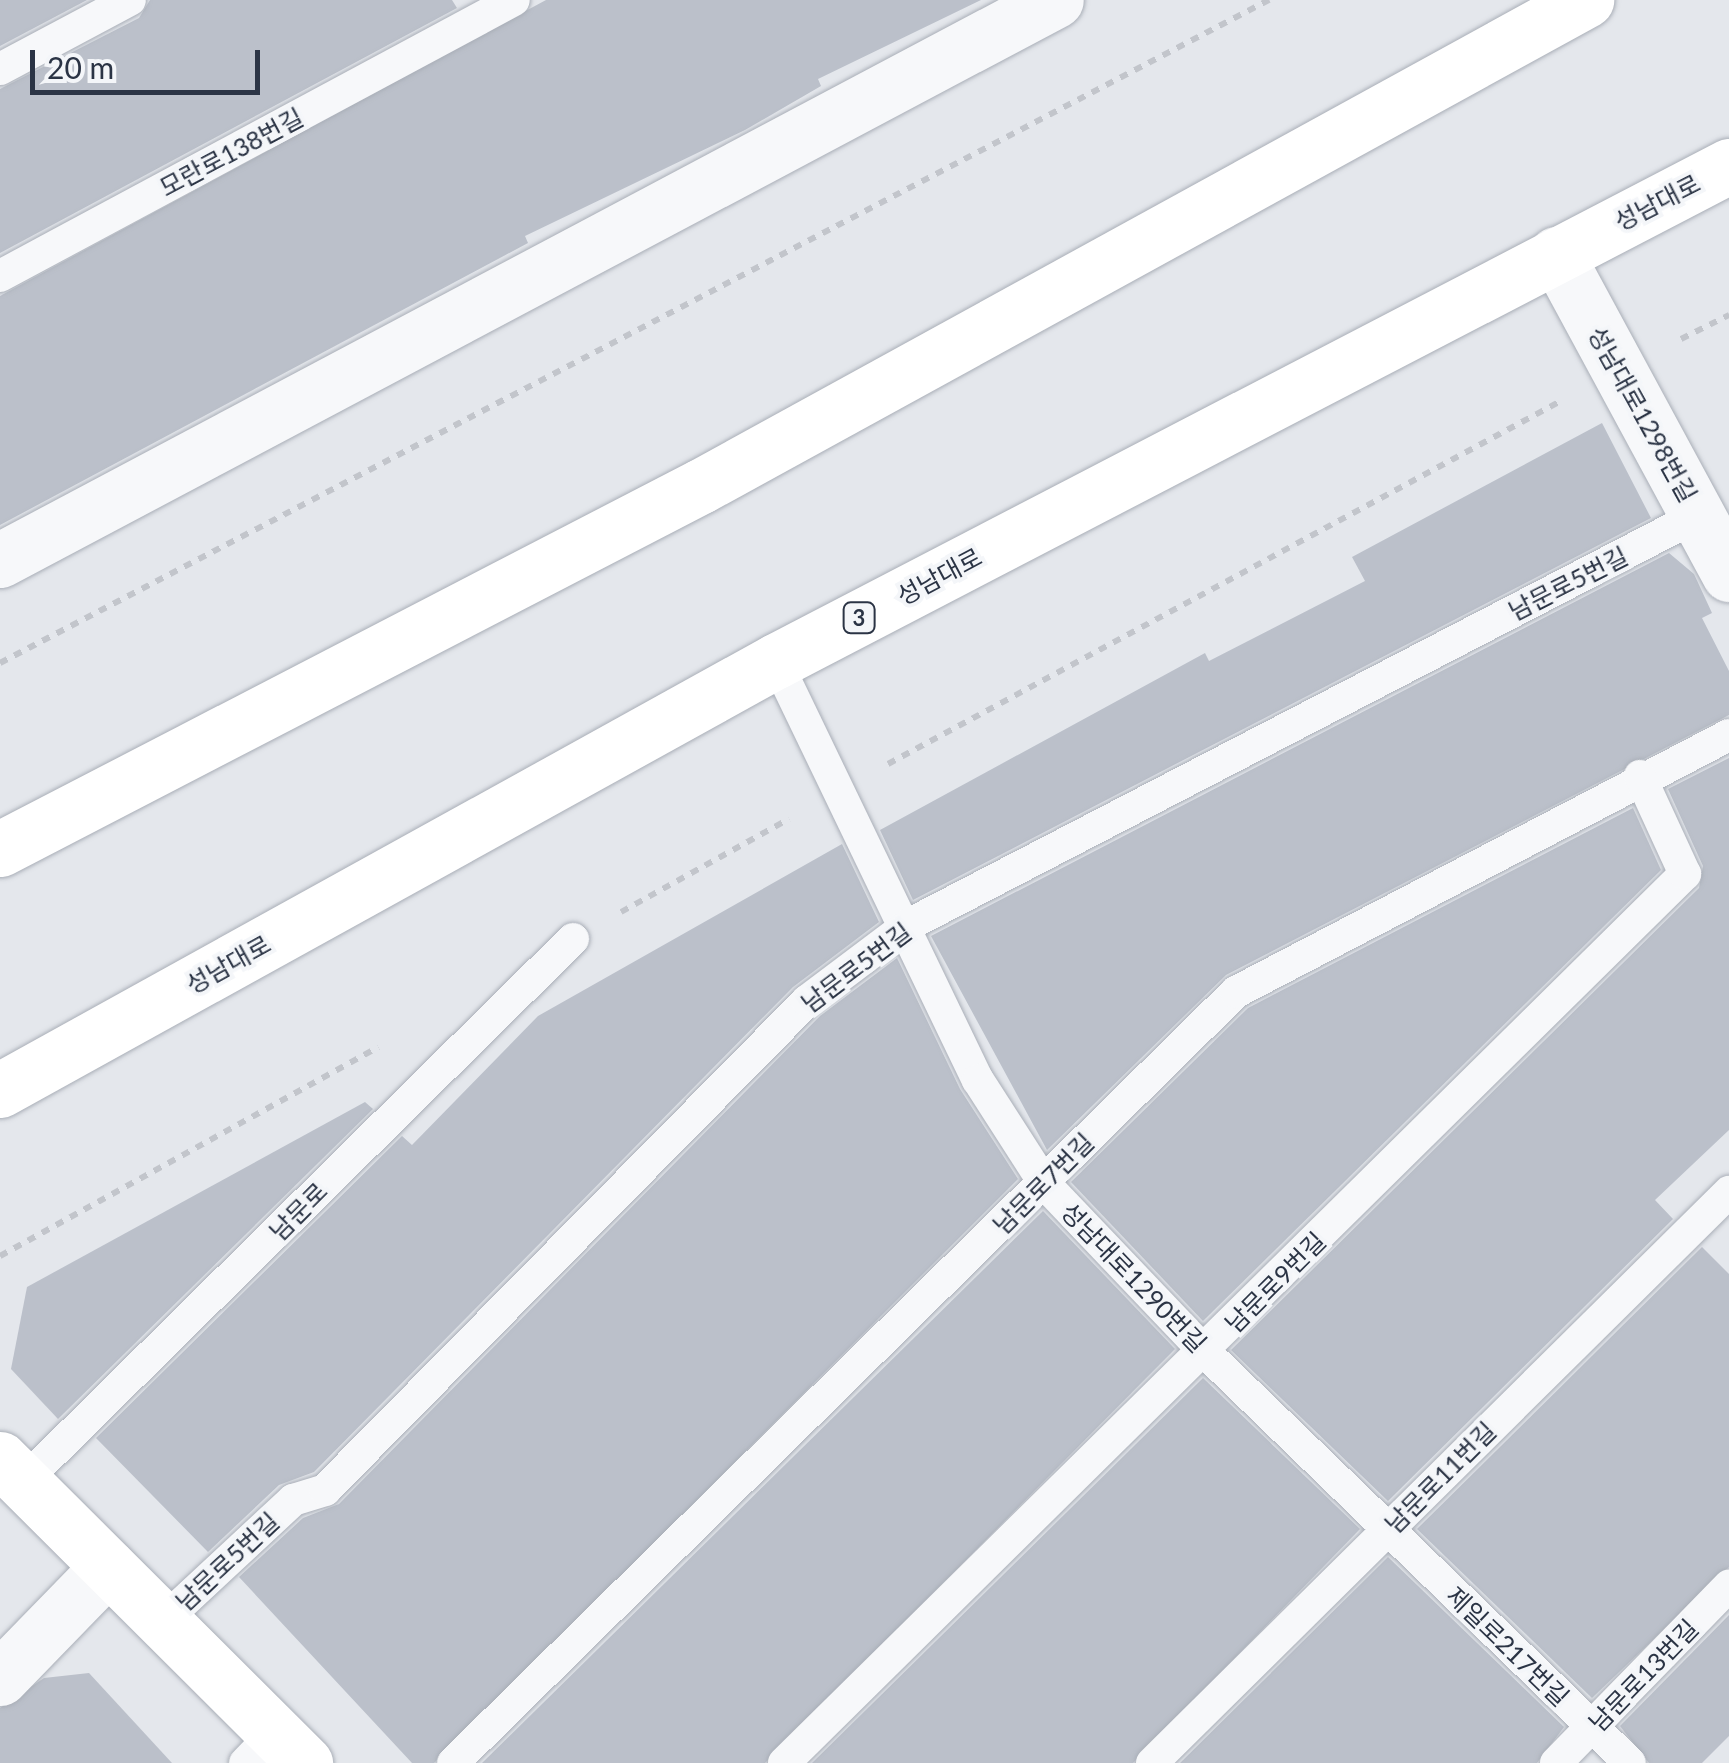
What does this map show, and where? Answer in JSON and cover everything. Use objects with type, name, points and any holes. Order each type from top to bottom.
[{"type":"main road","points":[[0,849],[701,486],[1586,0]]},
{"type":"main road","name":"성남대로","points":[[0,1090],[776,662],[1729,166]]},
{"type":"main road","name":"남문로","points":[[12,1470],[162,1620],[274,1753]]},
{"type":"street","points":[[0,560],[1001,12],[1056,0]]},
{"type":"street","name":"성남대로1298번길","points":[[1556,254],[1729,574]]},
{"type":"street","points":[[0,1678],[108,1567]]},
{"type":"lane","points":[[0,69],[130,0]]},
{"type":"lane","name":"모란로138번길","points":[[0,276],[514,0]]},
{"type":"lane","name":"남문로5번길","points":[[162,1620],[293,1500],[325,1490],[807,1000],[908,925],[1698,515]]},
{"type":"lane","name":"성남대로1290번길","points":[[776,662],[908,925],[978,1080],[1044,1182],[1205,1352],[1386,1530]]},
{"type":"lane","name":"남문로7번길","points":[[453,1763],[1236,992],[1640,776],[1729,736]]},
{"type":"lane","name":"남문로9번길","points":[[784,1763],[1686,874],[1640,776]]},
{"type":"lane","name":"남문로","points":[[12,1470],[574,939]]},
{"type":"lane","name":"남문로11번길","points":[[1152,1763],[1729,1192]]},
{"type":"lane","name":"제일로217번길","points":[[1386,1530],[1630,1763]]},
{"type":"lane","name":"남문로13번길","points":[[1556,1763],[1729,1586]]},
{"type":"path","points":[[0,664],[1268,0]]},
{"type":"building","points":[[0,0],[87,0],[0,46]]},
{"type":"building","points":[[150,0],[452,0],[457,8],[0,253],[0,89],[139,18]]},
{"type":"building","points":[[546,0],[981,0],[818,79],[821,86],[745,130],[525,236],[528,243],[0,525],[0,296]]},
{"type":"building","points":[[1602,423],[1651,518],[913,900],[880,830],[1205,653],[1209,661],[1365,581],[1352,557]]},
{"type":"building","points":[[1669,553],[1694,574],[1712,613],[1702,618],[1729,671],[1729,715],[1226,975],[1047,1150],[931,936]]},
{"type":"building","points":[[1729,758],[1729,1130],[1655,1200],[1673,1219],[1388,1501],[1231,1350],[1699,888],[1703,866],[1668,789]]},
{"type":"building","points":[[1633,808],[1661,870],[1203,1321],[1071,1182],[1248,1008]]},
{"type":"building","points":[[842,844],[879,922],[793,987],[314,1472],[279,1485],[208,1552],[96,1438],[402,1136],[412,1145],[538,1016]]},
{"type":"building","points":[[897,958],[960,1089],[1018,1179],[434,1763],[412,1763],[239,1577],[303,1518],[339,1504],[820,1016]]},
{"type":"building","points":[[365,1102],[373,1109],[58,1419],[11,1369],[27,1287]]},
{"type":"building","points":[[1043,1211],[1175,1349],[765,1763],[482,1763]]},
{"type":"building","points":[[1702,1247],[1729,1274],[1729,1567],[1592,1698],[1417,1529]]},
{"type":"building","points":[[1203,1378],[1360,1529],[1133,1763],[812,1763]]},
{"type":"building","points":[[1388,1557],[1564,1727],[1537,1763],[1180,1763]]},
{"type":"building","points":[[1729,1615],[1729,1736],[1702,1763],[1649,1763],[1620,1726]]},
{"type":"building","points":[[89,1673],[172,1763],[0,1763],[0,1708],[44,1678]]}]
